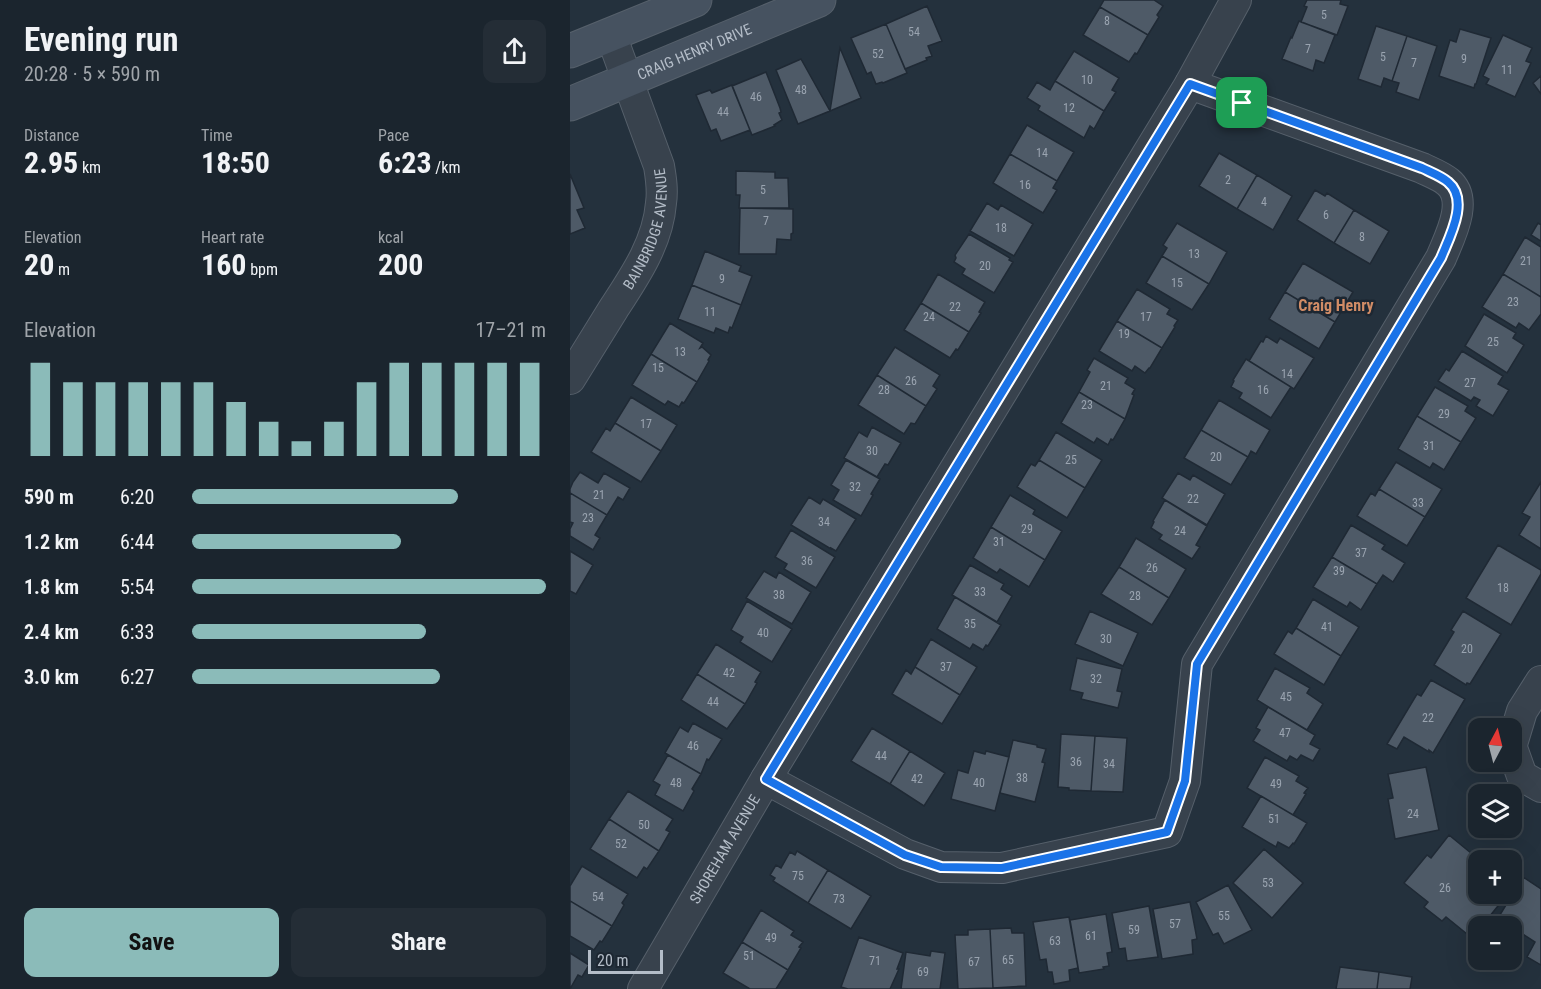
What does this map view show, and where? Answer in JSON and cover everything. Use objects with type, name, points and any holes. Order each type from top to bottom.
[{"type":"street","points":[[570,51],[695,0]]},
{"type":"street","name":"CRAIG HENRY DRIVE","points":[[570,104],[819,0]]},
{"type":"street","name":"SHOREHAM AVENUE","points":[[643,989],[766,779],[1190,84],[1236,0]]},
{"type":"street","name":"BAINBRIDGE AVENUE","points":[[570,379],[635,275],[648,250],[656,229],[661,204],[662,186],[659,166],[611,35]]},
{"type":"street","points":[[766,779],[905,855],[941,867],[1002,868],[1167,832],[1185,781],[1197,664],[1441,258],[1458,215],[1455,191],[1449,182],[1422,168],[1190,84]]},
{"type":"street","points":[[1520,718],[1541,681]]},
{"type":"street","points":[[1521,772],[1522,776],[1541,787]]},
{"type":"building","points":[[1104,0],[1154,0],[1163,6],[1148,35],[1100,7]]},
{"type":"building","points":[[1307,0],[1341,0],[1340,4],[1348,6],[1337,35],[1301,22],[1307,7],[1304,6]]},
{"type":"building","points":[[927,6],[942,41],[928,46],[932,56],[926,58],[927,60],[905,69],[886,24]]},
{"type":"building","points":[[1100,7],[1148,35],[1137,54],[1135,53],[1129,62],[1083,35]]},
{"type":"building","points":[[1299,21],[1335,35],[1324,63],[1316,60],[1313,71],[1282,59]]},
{"type":"building","points":[[886,24],[907,73],[876,84],[871,72],[867,74],[851,38]]},
{"type":"building","points":[[1376,26],[1407,36],[1392,81],[1384,78],[1381,87],[1358,79]]},
{"type":"building","points":[[1460,29],[1491,38],[1474,88],[1439,76],[1450,40],[1456,42]]},
{"type":"building","points":[[1503,35],[1532,48],[1526,61],[1531,63],[1515,97],[1486,84],[1489,79],[1483,76]]},
{"type":"building","points":[[1407,36],[1437,46],[1419,100],[1396,92],[1399,83],[1392,81]]},
{"type":"building","points":[[840,48],[861,98],[830,111]]},
{"type":"building","points":[[1074,51],[1119,78],[1112,90],[1116,92],[1104,111],[1055,81]]},
{"type":"building","points":[[801,59],[830,111],[798,124],[776,70]]},
{"type":"building","points":[[766,72],[780,108],[779,113],[782,120],[775,126],[752,135],[732,86]]},
{"type":"building","points":[[1541,76],[1541,94],[1533,83]]},
{"type":"building","points":[[1055,81],[1104,111],[1094,129],[1090,126],[1084,138],[1038,110],[1040,106],[1027,98],[1037,82],[1050,90]]},
{"type":"building","points":[[732,85],[750,130],[721,141],[716,129],[711,131],[696,95],[710,90],[712,93]]},
{"type":"building","points":[[1027,125],[1074,152],[1057,181],[1010,154]]},
{"type":"building","points":[[1219,153],[1257,175],[1237,209],[1199,186]]},
{"type":"building","points":[[1010,154],[1057,181],[1053,188],[1057,190],[1043,213],[993,183]]},
{"type":"building","points":[[736,171],[775,172],[775,178],[788,178],[789,208],[739,208],[740,195],[736,195]]},
{"type":"building","points":[[570,174],[584,208],[577,210],[585,228],[570,234]]},
{"type":"building","points":[[1257,175],[1292,196],[1273,230],[1237,209]]},
{"type":"building","points":[[1315,190],[1325,196],[1327,193],[1354,210],[1334,243],[1297,220]]},
{"type":"building","points":[[987,203],[998,210],[1001,205],[1033,224],[1014,256],[970,231]]},
{"type":"building","points":[[740,208],[793,209],[791,240],[777,239],[776,254],[739,254]]},
{"type":"building","points":[[1354,210],[1389,231],[1370,264],[1334,243]]},
{"type":"building","points":[[1177,223],[1227,252],[1209,284],[1162,256],[1167,248],[1163,245]]},
{"type":"building","points":[[1538,223],[1541,225],[1541,241],[1531,235]]},
{"type":"building","points":[[969,234],[1013,262],[994,293],[962,274],[965,269],[954,262],[955,255]]},
{"type":"building","points":[[1525,237],[1541,247],[1541,297],[1503,274]]},
{"type":"building","points":[[705,251],[741,266],[739,271],[752,276],[741,305],[692,285]]},
{"type":"building","points":[[1162,256],[1209,284],[1192,310],[1146,283]]},
{"type":"building","points":[[1303,263],[1353,292],[1335,322],[1285,292]]},
{"type":"building","points":[[938,274],[985,302],[969,332],[921,303]]},
{"type":"building","points":[[1503,274],[1541,297],[1541,314],[1529,330],[1519,323],[1516,328],[1482,307]]},
{"type":"building","points":[[692,285],[741,305],[728,333],[716,328],[714,333],[678,319]]},
{"type":"building","points":[[1137,289],[1170,309],[1167,314],[1178,320],[1162,348],[1117,321]]},
{"type":"building","points":[[1285,292],[1335,322],[1319,349],[1269,319]]},
{"type":"building","points":[[921,303],[969,332],[950,358],[904,330]]},
{"type":"building","points":[[1484,314],[1516,333],[1513,338],[1524,345],[1507,373],[1465,346]]},
{"type":"building","points":[[1117,321],[1162,348],[1145,373],[1135,366],[1132,371],[1099,351]]},
{"type":"building","points":[[670,323],[703,343],[700,348],[702,347],[711,355],[697,382],[651,354]]},
{"type":"building","points":[[1266,336],[1277,343],[1280,338],[1314,358],[1294,389],[1249,361]]},
{"type":"building","points":[[895,347],[940,375],[933,386],[937,389],[926,406],[877,375]]},
{"type":"building","points":[[1462,351],[1503,376],[1498,384],[1509,390],[1493,416],[1476,406],[1480,400],[1474,397],[1471,401],[1438,381],[1446,369],[1449,371]]},
{"type":"building","points":[[651,354],[697,382],[679,407],[668,401],[665,405],[632,385]]},
{"type":"building","points":[[1094,358],[1128,378],[1125,383],[1135,389],[1125,419],[1079,392],[1090,372],[1087,370]]},
{"type":"building","points":[[1246,359],[1291,387],[1271,418],[1239,398],[1242,393],[1231,387]]},
{"type":"building","points":[[877,375],[926,406],[915,424],[911,423],[904,434],[858,405]]},
{"type":"building","points":[[1435,387],[1468,406],[1465,411],[1476,418],[1461,442],[1417,416]]},
{"type":"building","points":[[1079,392],[1125,419],[1108,445],[1097,438],[1094,443],[1061,423]]},
{"type":"building","points":[[631,397],[677,425],[661,451],[615,423]]},
{"type":"building","points":[[1219,400],[1270,430],[1256,454],[1251,451],[1248,457],[1201,430]]},
{"type":"building","points":[[1417,416],[1461,442],[1444,470],[1433,463],[1430,468],[1398,449]]},
{"type":"building","points":[[615,423],[661,451],[641,482],[591,452],[606,428],[610,431]]},
{"type":"building","points":[[872,427],[901,443],[888,465],[885,464],[877,477],[844,458],[859,432],[867,437]]},
{"type":"building","points":[[1201,430],[1248,457],[1231,485],[1184,458]]},
{"type":"building","points":[[1056,432],[1102,460],[1085,488],[1039,460]]},
{"type":"building","points":[[846,460],[880,479],[861,516],[833,500],[839,490],[831,485]]},
{"type":"building","points":[[1039,460],[1085,488],[1067,518],[1017,487],[1031,464],[1035,466]]},
{"type":"building","points":[[1396,462],[1442,489],[1425,517],[1379,489]]},
{"type":"building","points":[[580,472],[598,483],[604,473],[630,488],[623,500],[618,497],[607,515],[570,493],[573,482]]},
{"type":"building","points":[[1178,473],[1190,480],[1193,475],[1225,494],[1207,525],[1162,498]]},
{"type":"building","points":[[1541,482],[1541,549],[1519,535],[1530,517],[1522,513]]},
{"type":"building","points":[[1379,489],[1425,517],[1407,546],[1357,516],[1371,493],[1375,496]]},
{"type":"building","points":[[570,493],[607,515],[595,535],[600,538],[593,550],[570,536],[573,523],[570,522]]},
{"type":"building","points":[[1010,495],[1035,510],[1033,514],[1062,531],[1045,560],[991,527]]},
{"type":"building","points":[[809,497],[820,504],[823,499],[856,519],[836,551],[791,525]]},
{"type":"building","points":[[1165,500],[1207,526],[1196,545],[1200,547],[1192,559],[1159,539],[1162,535],[1151,528]]},
{"type":"building","points":[[1351,525],[1385,545],[1382,549],[1405,563],[1393,582],[1383,575],[1377,584],[1332,557]]},
{"type":"building","points":[[991,527],[1045,560],[1029,587],[1000,569],[997,573],[973,558]]},
{"type":"building","points":[[791,530],[835,557],[816,588],[784,569],[787,564],[775,557]]},
{"type":"building","points":[[1136,538],[1186,569],[1169,598],[1119,567]]},
{"type":"building","points":[[1498,545],[1541,570],[1541,574],[1511,625],[1466,598]]},
{"type":"building","points":[[570,551],[593,565],[576,594],[570,591]]},
{"type":"building","points":[[1332,557],[1377,584],[1361,610],[1350,602],[1347,607],[1313,587]]},
{"type":"building","points":[[970,565],[1004,584],[1001,589],[1012,596],[997,622],[952,595]]},
{"type":"building","points":[[1119,567],[1169,598],[1152,625],[1101,594]]},
{"type":"building","points":[[764,571],[776,578],[779,572],[811,592],[792,624],[746,598]]},
{"type":"building","points":[[955,597],[1001,625],[983,650],[973,644],[970,649],[937,629]]},
{"type":"building","points":[[1313,599],[1359,627],[1341,656],[1296,628]]},
{"type":"building","points":[[747,601],[792,629],[772,662],[740,642],[743,637],[731,630]]},
{"type":"building","points":[[1090,611],[1138,633],[1123,666],[1075,644]]},
{"type":"building","points":[[1463,611],[1501,634],[1470,684],[1466,685],[1434,665],[1454,632],[1451,630]]},
{"type":"building","points":[[1296,628],[1341,656],[1324,685],[1274,654],[1288,631],[1292,634]]},
{"type":"building","points":[[931,639],[977,667],[960,695],[915,667]]},
{"type":"building","points":[[716,644],[761,672],[745,704],[697,674]]},
{"type":"building","points":[[1077,658],[1122,669],[1117,691],[1122,692],[1118,708],[1081,699],[1083,693],[1070,690]]},
{"type":"building","points":[[915,667],[960,695],[942,724],[892,694],[906,670],[911,674]]},
{"type":"building","points":[[1275,668],[1310,688],[1307,693],[1323,704],[1307,730],[1257,700]]},
{"type":"building","points":[[697,674],[745,704],[727,729],[681,700]]},
{"type":"building","points":[[1431,680],[1465,699],[1433,753],[1404,737],[1397,749],[1387,744],[1417,694],[1421,696]]},
{"type":"building","points":[[1268,707],[1315,735],[1310,744],[1320,749],[1313,761],[1301,755],[1297,760],[1290,756],[1287,761],[1253,741],[1260,730],[1256,728]]},
{"type":"building","points":[[693,723],[722,739],[709,760],[707,759],[701,774],[665,753],[680,727],[688,732]]},
{"type":"building","points":[[872,728],[910,751],[890,784],[851,761]]},
{"type":"building","points":[[1061,734],[1095,736],[1091,791],[1058,787]]},
{"type":"building","points":[[1095,736],[1127,738],[1123,792],[1091,791]]},
{"type":"building","points":[[1013,740],[1046,749],[1042,762],[1045,763],[1035,802],[1000,793]]},
{"type":"building","points":[[910,751],[945,773],[924,806],[890,784]]},
{"type":"building","points":[[974,751],[985,754],[986,751],[1009,757],[995,811],[951,799],[958,770],[968,773]]},
{"type":"building","points":[[668,755],[701,774],[683,811],[655,795],[660,785],[653,781]]},
{"type":"building","points":[[1265,757],[1299,776],[1296,781],[1308,788],[1293,815],[1247,788]]},
{"type":"building","points":[[1426,767],[1439,830],[1395,839],[1388,799],[1393,798],[1388,774]]},
{"type":"building","points":[[628,791],[673,819],[666,830],[670,832],[659,851],[609,819]]},
{"type":"building","points":[[1261,796],[1307,823],[1289,848],[1278,842],[1276,847],[1242,827]]},
{"type":"building","points":[[609,819],[659,851],[647,869],[644,867],[637,878],[590,849]]},
{"type":"building","points":[[1449,835],[1468,851],[1468,904],[1500,904],[1490,916],[1468,916],[1468,935],[1446,917],[1442,921],[1424,907],[1428,902],[1404,883],[1427,855],[1431,858]]},
{"type":"building","points":[[1264,849],[1303,883],[1272,918],[1233,883]]},
{"type":"building","points":[[797,851],[828,870],[808,903],[773,881],[775,878],[770,875],[776,865],[781,868],[790,852],[795,855]]},
{"type":"building","points":[[582,866],[628,894],[612,926],[570,901],[570,886]]},
{"type":"building","points":[[828,870],[871,896],[851,929],[808,903]]},
{"type":"building","points":[[1523,877],[1541,889],[1541,965],[1527,957],[1535,942],[1522,934],[1522,916],[1499,916],[1507,904],[1522,904]]},
{"type":"building","points":[[1228,885],[1252,930],[1224,944],[1218,933],[1213,935],[1196,902]]},
{"type":"building","points":[[570,901],[612,926],[594,950],[570,936]]},
{"type":"building","points":[[1190,902],[1197,939],[1192,940],[1193,954],[1162,959],[1153,909]]},
{"type":"building","points":[[1149,906],[1158,957],[1127,961],[1125,948],[1119,949],[1112,913]]},
{"type":"building","points":[[761,910],[794,931],[791,935],[803,942],[788,970],[742,942]]},
{"type":"building","points":[[1106,914],[1112,952],[1107,953],[1109,966],[1079,973],[1070,920]]},
{"type":"building","points":[[1069,917],[1078,968],[1069,970],[1070,981],[1054,984],[1052,972],[1048,972],[1046,959],[1040,960],[1033,922]]},
{"type":"building","points":[[1011,928],[1012,933],[1024,933],[1026,986],[993,988],[990,929]]},
{"type":"building","points":[[990,929],[993,988],[958,989],[955,935],[968,935],[968,930]]},
{"type":"building","points":[[859,937],[903,953],[890,989],[841,987]]},
{"type":"building","points":[[742,942],[788,970],[776,989],[750,989],[723,973]]},
{"type":"building","points":[[931,951],[945,953],[940,989],[901,989],[906,952],[930,956]]},
{"type":"building","points":[[570,953],[589,965],[582,977],[578,975],[570,989]]},
{"type":"building","points":[[1340,967],[1379,972],[1377,989],[1336,989]]},
{"type":"building","points":[[1379,972],[1412,977],[1410,989],[1377,989]]},
{"type":"district","name":"Craig Henry","points":[[1336,305]]},
{"type":"route","points":[[1190,84],[1242,103],[1422,168],[1449,182],[1455,191],[1458,215],[1441,258],[1197,664],[1185,781],[1167,832],[1002,868],[941,867],[905,855],[766,779],[1190,84]]}]
